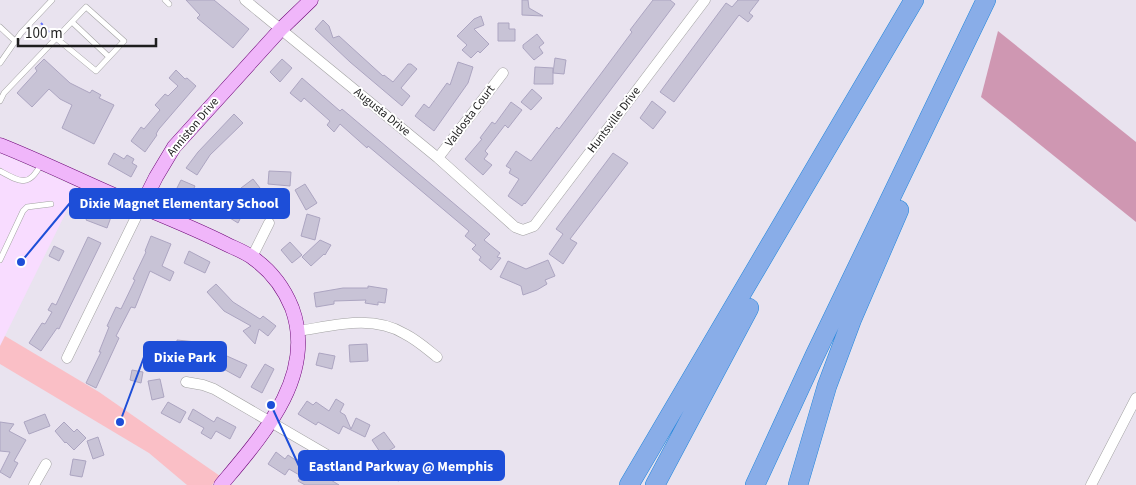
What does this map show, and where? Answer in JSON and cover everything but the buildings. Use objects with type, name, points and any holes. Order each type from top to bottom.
[{"type":"highway","points":[[629,485],[914,0]]},
{"type":"highway","points":[[654,485],[918,0]]},
{"type":"highway","points":[[755,485],[815,355],[987,0]]},
{"type":"highway","points":[[798,485],[827,386],[852,319],[987,0]]},
{"type":"street","name":"Augusta Drive","points":[[245,0],[438,158],[515,227]]},
{"type":"street","name":"Anniston Drive","points":[[67,358],[156,176],[174,147],[280,30],[311,0]]},
{"type":"street","name":"Huntsville Drive","points":[[515,227],[523,230],[534,226],[705,0]]},
{"type":"street","name":"Valdosta Court","points":[[438,158],[503,73]]},
{"type":"street","points":[[0,145],[193,228],[252,257],[274,277],[283,289],[294,314],[298,331],[298,358],[295,372],[290,386],[270,422],[222,485]]},
{"type":"street","points":[[252,257],[268,223]]},
{"type":"street","points":[[298,331],[353,323],[372,323],[389,326],[404,333],[437,357]]},
{"type":"street","points":[[186,382],[203,384],[214,389],[329,456],[355,465]]},
{"type":"street","points":[[1091,485],[1136,398]]},
{"type":"street","points":[[34,485],[46,464]]},
{"type":"lane","points":[[0,63],[21,33],[52,0]]},
{"type":"lane","points":[[0,100],[4,93],[86,6],[124,41],[96,71],[56,38]]},
{"type":"lane","points":[[72,22],[109,57]]},
{"type":"lane","points":[[0,27],[16,42]]},
{"type":"lane","points":[[0,171],[16,180],[25,182],[33,178],[41,163]]},
{"type":"lane","points":[[0,260],[23,211],[27,207],[51,204]]},
{"type":"path","points":[[35,18],[56,38]]},
{"type":"shaded area","points":[[998,31],[1136,142],[1136,222],[981,97]]},
{"type":"shaded area","points":[[0,153],[78,188],[0,346]]},
{"type":"shaded area","points":[[5,336],[99,392],[220,476],[212,485],[187,485],[149,453],[0,364],[0,346]]},
{"type":"place","name":"Dixie Magnet Elementary School","points":[[21,262]]},
{"type":"place","name":"Eastland Parkway @ Memphis","points":[[271,405]]},
{"type":"place","name":"Dixie Park","points":[[120,422]]}]
